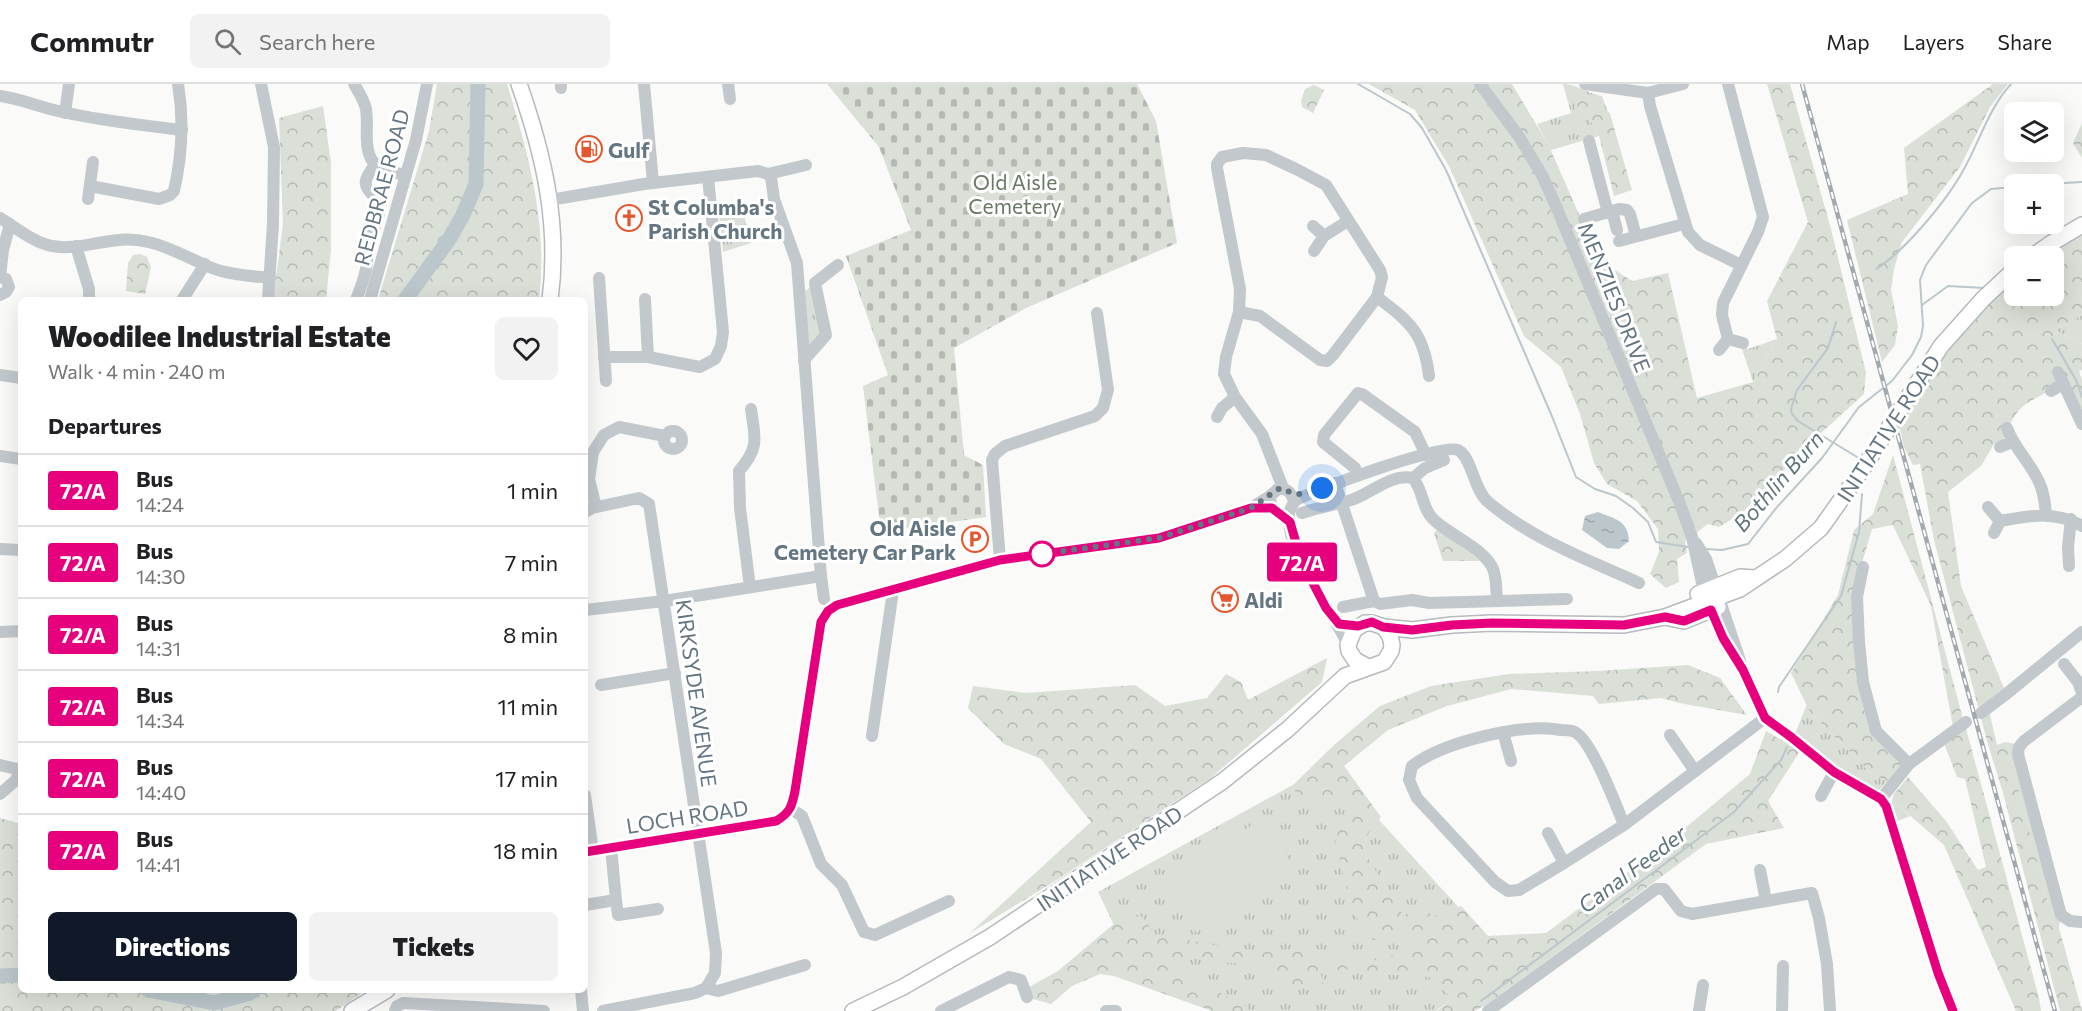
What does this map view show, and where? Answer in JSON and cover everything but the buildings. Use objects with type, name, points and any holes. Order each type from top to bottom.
[{"type":"main road","points":[[519,84],[542,157],[550,201],[553,257],[550,297]]},
{"type":"main road","points":[[2047,246],[2082,225]]},
{"type":"main road","name":"INITIATIVE ROAD","points":[[1383,627],[1412,630],[1492,623],[1624,625],[1665,617],[1684,621],[1740,577],[1754,578],[1785,560],[1821,528],[1862,470],[1941,346],[2004,278]]},
{"type":"main road","points":[[1372,622],[1383,627],[1390,636],[1392,645],[1384,662],[1345,676],[1350,651],[1350,635],[1358,626],[1372,622]]},
{"type":"main road","points":[[1392,645],[1412,630]]},
{"type":"main road","points":[[1350,651],[1358,663],[1368,667]]},
{"type":"main road","name":"INITIATIVE ROAD","points":[[853,1011],[903,987],[990,937],[1223,781],[1288,729],[1345,676]]},
{"type":"main road","points":[[352,1011],[382,993]]},
{"type":"street","points":[[65,113],[69,84]]},
{"type":"street","points":[[90,186],[159,199],[174,191],[182,130],[182,106],[178,84]]},
{"type":"street","points":[[261,84],[274,147],[268,297]]},
{"type":"street","points":[[354,84],[365,106],[368,152],[376,164],[387,171],[406,175]]},
{"type":"street","name":"REDBRAE ROAD","points":[[371,297],[416,140],[427,84]]},
{"type":"street","points":[[644,84],[653,182]]},
{"type":"street","points":[[728,84],[730,99]]},
{"type":"street","name":"MENZIES DRIVE","points":[[1480,84],[1520,138],[1543,177],[1608,328],[1701,560],[1713,598],[1765,718]]},
{"type":"street","points":[[1585,84],[1648,93],[1683,84]]},
{"type":"street","points":[[1728,84],[1763,217],[1758,232],[1725,297],[1722,310],[1728,339]]},
{"type":"street","points":[[1648,93],[1684,224],[1700,245],[1741,265]]},
{"type":"street","points":[[0,96],[19,99],[65,113],[182,130]]},
{"type":"street","points":[[1589,141],[1618,236],[1636,236],[1684,224]]},
{"type":"street","points":[[1239,312],[1260,316],[1320,360],[1325,361],[1333,356],[1377,297],[1382,277],[1380,270],[1326,185],[1260,153],[1222,157],[1217,168],[1240,289],[1239,312],[1224,366],[1226,380],[1235,397],[1262,434],[1275,467],[1282,502],[1301,560],[1326,608],[1339,624],[1350,651]]},
{"type":"street","points":[[88,199],[93,162]]},
{"type":"street","points":[[357,297],[365,276],[370,238],[378,215],[378,205],[367,190],[366,183],[366,177],[376,164]]},
{"type":"street","points":[[550,201],[653,182],[758,171],[768,174],[806,165]]},
{"type":"street","points":[[768,174],[771,177],[774,199],[797,263],[821,576],[826,605],[821,622],[791,809],[802,816],[820,864],[842,885],[864,932],[875,935],[949,901]]},
{"type":"street","points":[[604,357],[648,357],[700,367],[715,360],[721,346],[723,332],[708,177]]},
{"type":"street","points":[[1584,219],[1627,210],[1636,236]]},
{"type":"street","points":[[0,295],[9,287],[6,279],[0,277],[5,221],[52,246],[76,246],[127,239],[146,241],[183,253],[229,273],[270,278]]},
{"type":"street","points":[[1314,251],[1324,236],[1348,221]]},
{"type":"street","points":[[1313,226],[1324,236]]},
{"type":"street","points":[[76,246],[89,289],[89,297]]},
{"type":"street","points":[[184,297],[205,264]]},
{"type":"street","points":[[804,360],[826,335],[815,283],[838,265]]},
{"type":"street","points":[[599,278],[606,381]]},
{"type":"street","points":[[1377,297],[1401,316],[1415,331],[1425,349],[1426,371]]},
{"type":"street","points":[[645,299],[648,357]]},
{"type":"street","points":[[1000,560],[992,460],[995,454],[1005,446],[1095,416],[1103,408],[1108,390],[1097,313]]},
{"type":"street","points":[[1728,339],[1743,343]]},
{"type":"street","points":[[1719,350],[1728,339]]},
{"type":"street","points":[[2058,372],[2082,424]]},
{"type":"street","points":[[0,375],[18,378]]},
{"type":"street","points":[[2051,391],[2063,384]]},
{"type":"street","points":[[1357,476],[1354,468],[1323,442],[1324,435],[1358,393],[1415,432],[1426,454]]},
{"type":"street","points":[[1217,417],[1222,408],[1235,397]]},
{"type":"street","points":[[750,587],[740,508],[739,471],[748,461],[756,443],[751,409]]},
{"type":"street","points":[[591,509],[589,478],[593,452],[604,435],[619,427],[664,436]]},
{"type":"street","points":[[2007,428],[2006,445],[2038,481],[2044,496],[2046,514]]},
{"type":"street","points":[[826,605],[837,605],[893,591],[1000,560],[1159,538],[1251,508],[1282,502],[1335,483],[1447,449],[1457,450],[1464,455],[1475,483],[1486,499],[1521,526],[1639,583]]},
{"type":"street","points":[[0,456],[18,459]]},
{"type":"street","points":[[1302,513],[1366,495],[1380,485],[1403,477],[1413,478],[1425,468],[1444,460]]},
{"type":"street","points":[[1413,478],[1419,486],[1421,498],[1432,518],[1488,560],[1495,579],[1497,601]]},
{"type":"street","points":[[1335,483],[1374,601]]},
{"type":"street","name":"KIRKSYDE AVENUE","points":[[591,509],[639,498],[649,504],[716,953],[715,973],[706,988]]},
{"type":"street","points":[[1988,507],[2000,521]]},
{"type":"street","points":[[2000,521],[2046,514],[2077,523],[2068,547],[2070,566]]},
{"type":"street","points":[[1994,533],[2000,521]]},
{"type":"street","points":[[0,549],[18,550]]},
{"type":"street","points":[[1863,567],[1857,597],[1863,682],[1876,730],[1909,764]]},
{"type":"street","points":[[588,610],[664,601],[821,576]]},
{"type":"street","points":[[872,736],[893,591]]},
{"type":"street","points":[[1343,607],[1374,601],[1380,604],[1412,600],[1429,603],[1567,599]]},
{"type":"street","points":[[1339,624],[1358,626]]},
{"type":"street","points":[[0,632],[18,631]]},
{"type":"street","points":[[1981,713],[2082,632]]},
{"type":"street","points":[[2064,664],[2078,681],[2082,695],[2024,741],[2019,747],[2018,754],[2061,915],[2070,921],[2082,922]]},
{"type":"street","points":[[601,685],[675,673]]},
{"type":"street","points":[[1624,825],[1588,746],[1575,732],[1547,727],[1491,734],[1424,757],[1412,766],[1409,780],[1417,798],[1495,882],[1508,891],[1519,890],[1624,825],[1765,718],[1834,772],[1881,799],[1886,806],[1938,973],[1953,1011]]},
{"type":"street","points":[[1881,799],[1909,764],[1966,722]]},
{"type":"street","points":[[1503,732],[1511,761]]},
{"type":"street","points":[[1670,735],[1695,771]]},
{"type":"street","points":[[0,765],[18,770]]},
{"type":"street","points":[[1820,796],[1834,772]]},
{"type":"street","points":[[0,794],[16,780],[18,775]]},
{"type":"street","name":"LOCH ROAD","points":[[589,851],[776,821],[791,809]]},
{"type":"street","points":[[1548,833],[1564,863]]},
{"type":"street","points":[[610,848],[618,915],[658,909]]},
{"type":"street","points":[[1760,870],[1766,901]]},
{"type":"street","points":[[1488,1011],[1656,889],[1664,889],[1681,911],[1692,914],[1812,894],[1827,964],[1830,1011]]},
{"type":"street","points":[[588,904],[616,900]]},
{"type":"street","points":[[603,1011],[695,993],[706,988],[718,991],[805,965]]},
{"type":"street","points":[[1782,1011],[1783,966]]},
{"type":"street","points":[[941,1011],[1009,977],[1021,980],[1028,998]]},
{"type":"street","points":[[1699,1011],[1703,985]]},
{"type":"street","points":[[581,993],[584,1011]]},
{"type":"street","points":[[399,1007],[544,1011]]},
{"type":"street","points":[[1106,1011],[1116,1011]]},
{"type":"green space","points":[[437,84],[507,84],[523,137],[535,190],[541,244],[539,297],[379,297],[429,131]]},
{"type":"green space","name":"Old Aisle Cemetery","points":[[827,84],[1137,84],[1156,121],[1177,243],[1026,308],[954,348],[964,455],[983,465],[986,517],[881,532],[863,386],[888,375],[846,256],[911,230],[879,147]]},
{"type":"green space","points":[[1369,84],[1512,84],[1549,146],[1599,260],[1632,281],[1668,273],[1697,398],[1753,382],[1777,339],[1767,301],[1808,222],[1767,84],[1790,84],[1831,229],[1866,373],[1864,394],[1809,444],[1742,513],[1719,527],[1708,524],[1685,541],[1687,553],[1677,559],[1679,582],[1666,588],[1650,574],[1659,552],[1658,529],[1637,501],[1607,484],[1594,463],[1580,414],[1561,367],[1524,336],[1450,168],[1415,110]]},
{"type":"green space","points":[[1563,84],[1602,96],[1607,110],[1596,111],[1589,104],[1588,116],[1599,136],[1551,150],[1537,124],[1571,113]]},
{"type":"green space","points":[[1993,84],[2008,84],[1990,107],[1960,167],[1902,242],[1891,290],[1898,326],[1895,345],[1882,362],[1847,220],[1908,194],[1904,148]]},
{"type":"green space","points":[[1314,85],[1324,90],[1313,113],[1302,107],[1301,101],[1305,89]]},
{"type":"green space","points":[[1587,100],[1596,110],[1607,110],[1610,114],[1632,190],[1614,196],[1599,136],[1588,116],[1582,115],[1574,107],[1576,101]]},
{"type":"green space","points":[[323,106],[331,163],[331,250],[326,297],[273,297],[283,224],[279,118]]},
{"type":"green space","points":[[2082,123],[2082,158],[2073,143]]},
{"type":"green space","points":[[743,211],[751,243],[723,252],[719,216]]},
{"type":"green space","points":[[2082,233],[2082,315],[2054,330],[2082,344],[2082,370],[2079,371],[2082,380],[2082,415],[2056,381],[2046,392],[2018,411],[2003,440],[1994,444],[1981,466],[1948,492],[1961,586],[2004,688],[1987,702],[1997,745],[2006,742],[2049,906],[2053,905],[2060,921],[2059,928],[2082,1011],[2060,1011],[1934,540],[1920,464],[1913,465],[1904,447],[1898,419],[1939,359],[2004,289],[2004,306],[2064,306],[2064,246],[2062,246]]},
{"type":"green space","points":[[140,254],[147,257],[151,267],[145,294],[126,291],[128,263],[133,255]]},
{"type":"green space","points":[[813,285],[823,333],[807,353],[802,294]]},
{"type":"green space","points":[[2082,315],[2082,344],[2054,330]]},
{"type":"green space","points":[[1777,339],[1753,382],[1742,349]]},
{"type":"green space","points":[[1893,455],[1963,719],[1953,727],[1931,606],[1893,525],[1872,529],[1852,597],[1874,733],[1902,763],[1888,781],[1873,775],[1810,712],[1791,673],[1838,595],[1854,530],[1873,514]]},
{"type":"green space","points":[[1437,529],[1481,561],[1443,561],[1434,533]]},
{"type":"green space","points":[[1327,658],[1322,682],[1212,777],[1060,878],[970,933],[1091,822],[1041,759],[1004,744],[968,708],[973,686],[1026,693],[1135,685],[1165,706],[1207,698],[1226,674],[1241,682],[1248,700]]},
{"type":"green space","points":[[1688,665],[1720,678],[1747,715],[1661,698],[1599,704],[1593,696],[1511,689],[1447,706],[1388,730],[1344,766],[1381,817],[1368,834],[1369,860],[1402,914],[1442,916],[1461,906],[1488,936],[1546,933],[1666,844],[1750,774],[1766,731],[1800,751],[1768,801],[1784,828],[1706,844],[1486,1005],[1474,1011],[1437,1011],[1452,998],[1429,977],[1380,974],[1352,969],[1324,971],[1328,959],[1339,957],[1375,960],[1411,949],[1408,936],[1373,940],[1352,911],[1334,836],[1352,816],[1344,797],[1323,808],[1290,788],[1334,745],[1380,706],[1431,686],[1509,674]]},
{"type":"green space","points":[[1807,704],[1810,712],[1873,775],[1888,781],[1878,791],[1835,771],[1795,734]]},
{"type":"green space","points":[[1965,725],[2041,1011],[2016,1011],[1944,845],[1892,800],[1908,777],[1946,821],[1978,870],[1986,867],[1965,779],[1957,777],[1944,743]]},
{"type":"green space","points":[[2006,742],[2015,744],[2053,905],[2049,907]]},
{"type":"green space","points":[[1329,765],[1503,956],[1436,1011],[1235,1011],[1134,966],[1098,892]]},
{"type":"green space","points":[[1892,800],[1910,816],[1895,822]]},
{"type":"green space","points":[[0,818],[18,823],[18,993],[362,993],[336,1011],[0,1011]]},
{"type":"green space","points":[[1265,818],[1298,875],[1196,932],[1164,876]]},
{"type":"green space","points":[[1141,916],[1156,935],[1239,949],[1267,951],[1299,949],[1311,953],[1317,961],[1326,994],[1283,982],[1268,967],[1187,958],[1175,964],[1182,974],[1248,1007],[1246,1011],[1212,1011],[1114,976],[1100,974],[1072,986],[1051,1004],[1033,999],[1029,987],[1058,971],[1121,918]]},
{"type":"water","points":[[1598,512],[1619,521],[1626,529],[1629,541],[1619,549],[1607,548],[1582,530],[1585,516]]},
{"type":"waterway","points":[[407,297],[448,241],[462,217],[476,184],[478,84]]},
{"type":"waterway","name":"Bothlin Burn","points":[[1358,84],[1410,114],[1422,128],[1446,170],[1576,477],[1595,489],[1616,496],[1633,508],[1648,522],[1656,542],[1688,547]]},
{"type":"waterway","name":"Canal Feeder","points":[[1876,269],[1900,250],[1948,195],[1964,169],[1997,103],[2011,84]]},
{"type":"waterway","name":"Bothlin Burn","points":[[2064,183],[2082,182]]},
{"type":"waterway","name":"Bothlin Burn","points":[[1706,549],[1722,550],[1748,544],[1777,507],[1822,458],[1859,407],[1892,381],[1912,355],[1921,337],[1923,326],[1920,280],[1926,265],[1972,203],[1991,189],[2004,188]]},
{"type":"waterway","points":[[1922,305],[1948,286],[1985,288]]},
{"type":"waterway","name":"Canal Feeder","points":[[1836,322],[1828,348],[1797,390],[1791,409],[1798,421],[1857,457]]},
{"type":"waterway","points":[[2052,339],[2076,380],[2082,397]]},
{"type":"waterway","name":"Canal Feeder","points":[[1778,692],[1779,687],[1841,596],[1859,532],[1862,494]]},
{"type":"waterway","name":"Canal Feeder","points":[[1481,1001],[1734,812],[1781,760],[1787,747]]},
{"type":"waterway","points":[[0,976],[18,975]]},
{"type":"waterway","points":[[163,993],[214,1003],[250,993]]},
{"type":"railway","points":[[1802,84],[2055,1011]]},
{"type":"bus line","name":"72/A","points":[[588,852],[776,821],[785,816],[791,809],[795,791],[821,622],[828,611],[837,605],[1000,560],[1159,538],[1251,508],[1272,508],[1290,522],[1301,560],[1326,608],[1339,624],[1358,626],[1372,622],[1383,627],[1412,630],[1492,623],[1624,625],[1665,617],[1684,621],[1711,610],[1765,718],[1816,759],[1881,799],[1886,806],[1938,973],[1953,1011]]},
{"type":"place","name":"Gulf","points":[[589,149]]},
{"type":"place","name":"St Columba's Parish Church","points":[[629,218]]},
{"type":"place","name":"Old Aisle Cemetery Car Park","points":[[975,539]]},
{"type":"place","name":"Aldi","points":[[1225,599]]},
{"type":"route","points":[[1042,554],[1159,538],[1251,508],[1278,489],[1283,488],[1291,493],[1309,493],[1322,488]]}]
